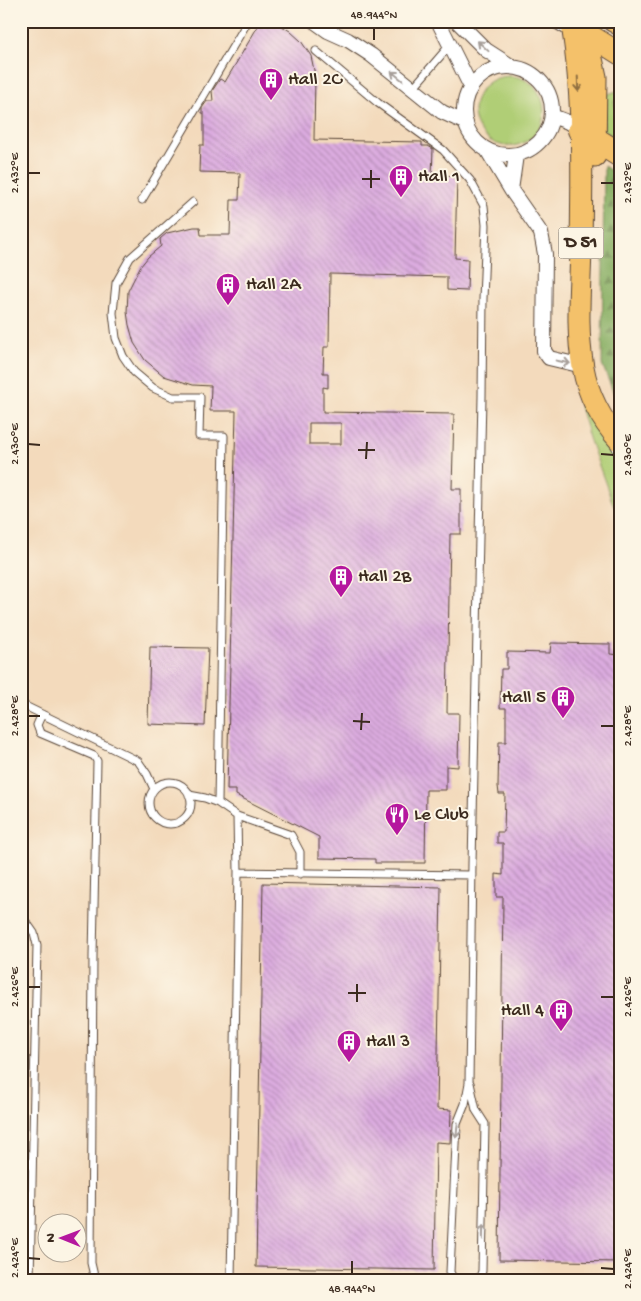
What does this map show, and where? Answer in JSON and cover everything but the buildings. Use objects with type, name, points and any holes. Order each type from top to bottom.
[{"type":"highway","points":[[588,135],[620,155]]},
{"type":"main road","points":[[613,21],[620,25]]},
{"type":"main road","name":"D 51","points":[[595,43],[596,77],[588,135],[579,321],[583,366],[587,384],[596,407],[616,432]]},
{"type":"main road","name":"D 51","points":[[595,43],[578,62],[588,135],[589,340],[594,372],[616,432]]},
{"type":"street","points":[[314,21],[371,55],[442,112],[466,123]]},
{"type":"street","points":[[438,21],[471,87]]},
{"type":"street","points":[[458,21],[486,50],[511,66],[526,70],[538,77],[547,89],[552,116],[548,131],[540,142],[529,150],[516,155],[501,155],[487,150],[470,134],[464,111],[466,98],[478,78],[488,71],[511,66]]},
{"type":"street","points":[[552,116],[568,122],[588,135]]},
{"type":"street","points":[[487,150],[511,190],[541,233],[546,254],[544,351],[549,358],[583,366]]},
{"type":"street","points":[[511,190],[516,155]]},
{"type":"lane","points":[[142,200],[248,21]]},
{"type":"lane","points":[[549,21],[595,43]]},
{"type":"lane","points":[[412,88],[450,45]]},
{"type":"lane","points":[[316,51],[378,103],[443,150],[470,180],[484,206],[486,226],[483,299],[469,1083],[465,1104],[457,1124],[450,1272],[454,1280]]},
{"type":"lane","points":[[192,202],[130,258],[116,283],[113,313],[116,338],[123,356],[134,372],[153,388],[173,397],[200,398],[199,436],[224,436],[218,803]]},
{"type":"lane","points":[[616,432],[620,458]]},
{"type":"lane","points":[[21,704],[138,762],[147,774],[154,789]]},
{"type":"lane","points":[[42,714],[37,725],[40,733],[94,756],[97,761],[93,966],[91,1262],[95,1280]]},
{"type":"lane","points":[[171,782],[183,786],[189,795],[190,807],[185,817],[176,823],[164,823],[154,817],[149,806],[150,794],[159,785],[171,782]]},
{"type":"lane","points":[[189,795],[218,803],[237,816],[291,835],[300,852],[300,874]]},
{"type":"lane","points":[[231,1280],[238,872],[237,816]]},
{"type":"lane","points":[[238,872],[472,875]]},
{"type":"lane","points":[[27,923],[34,933],[37,945],[30,1280]]},
{"type":"lane","points":[[469,1083],[476,1110],[485,1124],[482,1271],[479,1280]]},
{"type":"green space","points":[[509,76],[528,82],[538,92],[544,111],[538,130],[528,140],[509,146],[490,140],[480,130],[474,111],[480,92],[490,82]]},
{"type":"green space","points":[[620,90],[620,99],[614,101],[620,126],[620,140],[604,131],[602,99],[608,94]]},
{"type":"green space","points":[[604,166],[620,177],[620,409],[602,364]]},
{"type":"green space","points":[[576,374],[620,460],[620,504],[614,507],[589,438],[579,403]]},
{"type":"place","name":"Hall 2C","points":[[271,101]]},
{"type":"place","name":"Hall 1","points":[[401,198]]},
{"type":"place","name":"Hall 2A","points":[[228,306]]},
{"type":"place","name":"Hall 2B","points":[[341,598]]},
{"type":"place","name":"Hall 5","points":[[563,719]]},
{"type":"place","name":"Le Club","points":[[397,836]]},
{"type":"place","name":"Hall 4","points":[[561,1032]]},
{"type":"place","name":"Hall 3","points":[[349,1063]]}]
